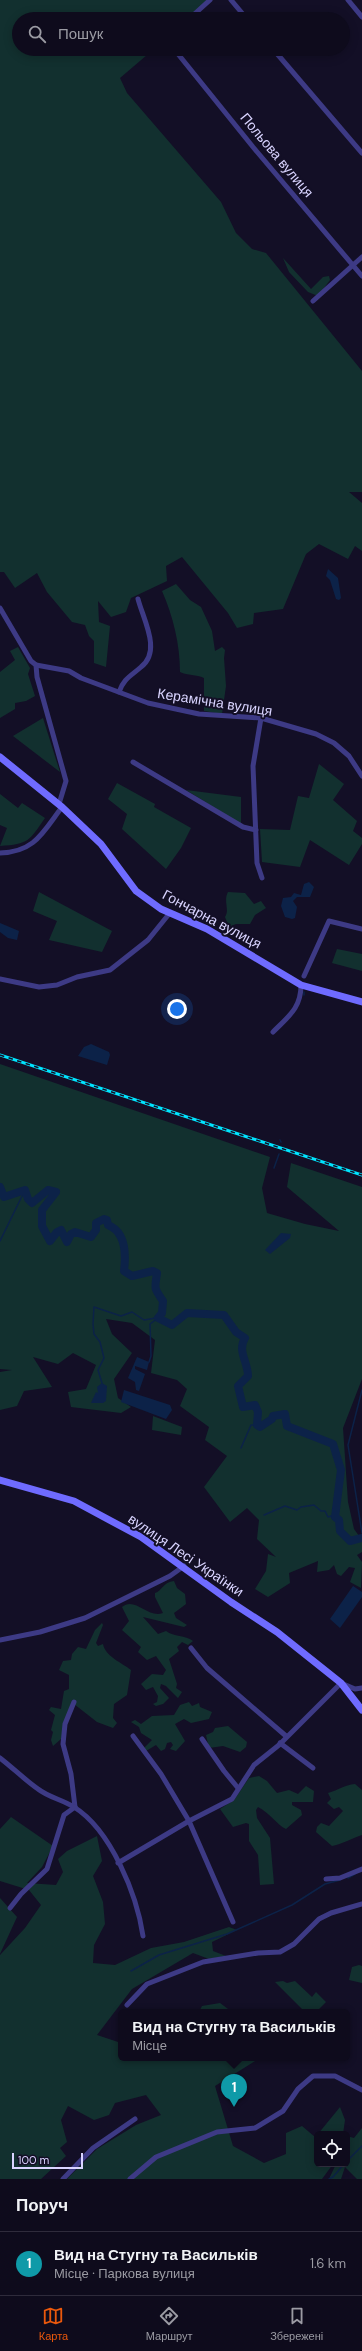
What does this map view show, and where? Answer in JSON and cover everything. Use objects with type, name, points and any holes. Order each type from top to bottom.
[{"type":"street","points":[[197,12],[210,0]]},
{"type":"street","points":[[231,0],[241,12]]},
{"type":"street","points":[[348,0],[362,17]]},
{"type":"street","name":"Польова вулиця","points":[[180,56],[253,147],[362,276]]},
{"type":"street","points":[[279,56],[362,153]]},
{"type":"street","points":[[313,301],[362,257]]},
{"type":"street","points":[[119,692],[126,678],[144,665],[150,650],[150,638],[138,599]]},
{"type":"street","points":[[0,608],[31,661],[36,665],[37,677],[66,781],[60,805],[35,842],[25,849],[0,853]]},
{"type":"street","name":"Керамічна вулиця","points":[[36,665],[68,671],[81,678],[148,703],[199,714],[261,718],[316,734],[334,743],[349,756],[362,776]]},
{"type":"street","points":[[261,718],[253,760],[257,863],[262,878]]},
{"type":"street","name":"Гончарна вулиця","points":[[0,757],[60,805],[101,844],[136,891],[169,914],[207,929],[301,985],[362,1002]]},
{"type":"street","points":[[133,762],[243,827],[256,830]]},
{"type":"street","points":[[0,979],[39,987],[57,985],[77,977],[110,970],[148,940],[169,914]]},
{"type":"street","points":[[304,976],[329,921],[362,929]]},
{"type":"street","points":[[273,1032],[293,1011],[301,999],[301,985]]},
{"type":"street","name":"вулиця Лесі Українки","points":[[0,1480],[74,1501],[141,1537],[184,1566],[231,1602],[277,1632],[341,1683],[362,1710]]},
{"type":"street","points":[[0,1640],[35,1634],[85,1618],[170,1576],[184,1566]]},
{"type":"street","points":[[191,1648],[207,1668],[286,1736]]},
{"type":"street","points":[[118,1863],[189,1821],[232,1799],[254,1765],[280,1743],[341,1683],[355,1689],[362,1688]]},
{"type":"street","points":[[74,1702],[65,1724],[63,1744],[71,1774],[75,1807]]},
{"type":"street","points":[[133,1736],[161,1774],[189,1821],[233,1922]]},
{"type":"street","points":[[202,1739],[224,1771],[238,1788]]},
{"type":"street","points":[[280,1743],[313,1768]]},
{"type":"street","points":[[0,1758],[38,1790],[75,1807],[105,1837],[131,1889],[140,1916],[143,1936]]},
{"type":"street","points":[[10,1908],[21,1894],[47,1870],[64,1815],[75,1807]]},
{"type":"street","points":[[326,1879],[340,1878],[362,1869]]},
{"type":"street","points":[[127,2005],[147,1984],[203,1962],[258,1953],[280,1952],[294,1944],[318,1919],[331,1913],[362,1904]]},
{"type":"street","points":[[130,2179],[156,2157],[217,2132],[255,2128],[283,2111],[298,2089],[313,2076],[335,2076],[362,2090]]},
{"type":"street","points":[[63,2179],[93,2148],[135,2119]]},
{"type":"green space","points":[[0,0],[210,0],[196,12],[12,12],[12,56],[146,56],[120,78],[127,93],[221,202],[236,233],[252,249],[266,253],[362,371],[362,492],[349,492],[362,503],[362,551],[355,546],[348,559],[319,544],[306,554],[283,609],[254,613],[253,624],[237,628],[228,613],[182,557],[166,566],[167,581],[131,598],[126,612],[111,617],[98,601],[99,622],[110,626],[106,667],[94,663],[94,641],[89,636],[85,625],[72,622],[47,592],[37,573],[15,588],[4,572],[0,572]]},
{"type":"green space","points":[[283,258],[311,289],[323,277],[329,276],[330,280],[318,296],[308,292],[289,272]]},
{"type":"green space","points":[[176,584],[190,600],[201,607],[212,631],[215,651],[222,647],[225,650],[224,658],[226,686],[222,714],[204,711],[204,678],[180,672],[179,651],[175,630],[162,591]]},
{"type":"green space","points":[[18,647],[30,668],[28,674],[35,696],[26,701],[15,703],[15,709],[0,718],[0,672],[15,660],[10,651]]},
{"type":"green space","points":[[43,718],[60,772],[13,736]]},
{"type":"green space","points":[[319,764],[344,784],[333,800],[357,821],[353,831],[362,838],[362,844],[349,865],[310,840],[300,867],[262,862],[260,829],[290,830],[298,796],[309,798]]},
{"type":"green space","points":[[117,783],[155,804],[154,807],[191,828],[181,848],[166,869],[122,829],[127,814],[108,799]]},
{"type":"green space","points":[[186,790],[241,797],[241,824]]},
{"type":"green space","points":[[0,794],[18,808],[22,803],[45,818],[27,840],[17,844],[0,846],[7,828],[0,825]]},
{"type":"green space","points":[[39,892],[112,931],[102,952],[49,940],[57,921],[33,911]]},
{"type":"green space","points":[[228,892],[245,893],[254,904],[261,901],[266,908],[255,915],[250,924],[236,924],[229,927],[225,917],[227,911],[226,899]]},
{"type":"green space","points":[[337,949],[362,954],[362,971],[332,963]]},
{"type":"green space","points":[[0,1064],[270,1157],[262,1188],[267,1213],[305,1224],[339,1231],[287,1187],[291,1163],[362,1187],[362,1379],[343,1428],[348,1502],[354,1529],[362,1540],[362,1552],[357,1555],[362,1562],[361,1588],[350,1582],[355,1568],[349,1567],[341,1576],[337,1574],[334,1565],[329,1570],[317,1572],[318,1561],[289,1573],[290,1583],[268,1597],[255,1589],[266,1571],[268,1554],[276,1557],[257,1539],[259,1520],[247,1508],[230,1522],[204,1487],[227,1456],[205,1440],[209,1427],[180,1406],[187,1389],[177,1380],[151,1373],[155,1340],[132,1323],[106,1319],[112,1334],[132,1353],[114,1379],[118,1398],[131,1407],[121,1413],[71,1407],[68,1392],[86,1389],[96,1365],[73,1353],[58,1364],[33,1357],[52,1387],[24,1391],[17,1406],[0,1410],[0,1372],[12,1370],[0,1369]]},
{"type":"green space","points":[[153,1416],[182,1427],[181,1435],[152,1430]]},
{"type":"green space","points":[[174,1581],[177,1588],[185,1594],[186,1604],[174,1613],[176,1618],[187,1625],[184,1627],[143,1617],[158,1634],[166,1631],[193,1641],[188,1645],[182,1642],[177,1647],[179,1651],[169,1659],[177,1684],[176,1688],[182,1692],[178,1698],[166,1686],[161,1684],[160,1688],[169,1698],[163,1704],[156,1706],[153,1704],[157,1702],[158,1696],[153,1687],[146,1690],[141,1684],[152,1674],[163,1675],[166,1670],[156,1656],[147,1660],[138,1652],[141,1647],[122,1630],[129,1621],[122,1607],[127,1604],[132,1604],[152,1613],[163,1613],[155,1597],[155,1593],[167,1583]]},
{"type":"green space","points":[[102,1623],[103,1625],[96,1643],[98,1646],[103,1644],[110,1656],[131,1670],[127,1695],[114,1704],[113,1718],[117,1723],[113,1728],[97,1722],[74,1704],[61,1739],[53,1746],[51,1740],[53,1732],[51,1730],[55,1715],[49,1710],[51,1707],[61,1709],[64,1691],[69,1689],[69,1675],[59,1670],[63,1661],[71,1660],[72,1654],[78,1647],[86,1649],[95,1630]]},
{"type":"green space","points":[[189,1702],[192,1706],[199,1703],[200,1707],[212,1712],[209,1719],[191,1723],[184,1719],[175,1724],[185,1741],[176,1751],[170,1749],[173,1745],[171,1742],[167,1743],[165,1749],[161,1751],[156,1745],[146,1751],[144,1748],[152,1740],[141,1733],[139,1727],[131,1722],[135,1720],[141,1724],[152,1716],[174,1715],[180,1705]]},
{"type":"green space","points":[[228,1726],[247,1742],[246,1747],[240,1752],[223,1746],[209,1748],[206,1735],[213,1732],[215,1728]]},
{"type":"green space","points":[[259,1776],[267,1781],[277,1793],[289,1790],[298,1794],[306,1786],[314,1791],[313,1802],[292,1802],[292,1805],[301,1810],[302,1815],[286,1829],[258,1807],[256,1810],[257,1818],[270,1838],[274,1884],[260,1885],[258,1855],[249,1841],[249,1824],[246,1823],[233,1827],[220,1809],[234,1800],[249,1778]]},
{"type":"green space","points":[[355,1784],[362,1790],[362,1835],[332,1846],[316,1832],[317,1827],[321,1823],[329,1826],[343,1811],[339,1807],[334,1809],[327,1803],[331,1799],[328,1793],[348,1785]]},
{"type":"green space","points":[[11,1817],[53,1846],[42,1867],[27,1883],[56,1885],[63,1872],[58,1859],[67,1851],[97,1836],[102,1861],[93,1876],[103,1902],[105,1924],[94,1945],[93,1963],[115,1965],[151,1948],[184,1942],[229,1927],[237,1930],[212,1942],[213,1951],[226,1956],[209,1959],[193,1953],[132,1989],[97,2035],[118,2042],[118,2061],[255,2061],[215,2086],[233,2146],[264,2163],[286,2154],[286,2133],[302,2126],[314,2136],[314,2167],[331,2167],[322,2179],[67,2179],[97,2149],[136,2125],[161,2115],[146,2095],[115,2103],[109,2115],[94,2120],[68,2106],[61,2120],[67,2142],[60,2148],[66,2156],[41,2179],[0,2179],[0,1955],[25,1928],[41,1905],[29,1890],[0,1881],[0,1829]]},
{"type":"green space","points":[[0,1898],[17,1917],[0,1954]]},
{"type":"green space","points":[[359,1965],[362,1966],[362,1983],[349,1980],[352,1967]]},
{"type":"green space","points":[[283,1981],[287,1983],[295,1981],[312,1997],[316,1992],[326,2002],[319,2009],[302,2009],[275,1982]]},
{"type":"green space","points":[[220,2003],[228,2009],[200,2009],[202,2006]]},
{"type":"green space","points":[[340,2107],[345,2120],[343,2131],[320,2131]]},
{"type":"green space","points":[[362,2128],[362,2179],[357,2179],[345,2167],[350,2167],[350,2137],[354,2138]]},
{"type":"green space","points":[[335,2167],[345,2167],[341,2179],[329,2179]]},
{"type":"water","points":[[328,569],[338,578],[341,598],[339,600],[336,599],[330,580],[326,576]]},
{"type":"water","points":[[309,882],[314,887],[310,897],[297,897],[293,901],[297,907],[295,918],[292,919],[285,917],[281,906],[283,898],[291,897],[294,893],[301,895],[304,884]]},
{"type":"water","points":[[0,923],[19,931],[17,940],[8,938],[0,932]]},
{"type":"water","points":[[91,1044],[109,1052],[110,1055],[107,1065],[78,1056],[84,1047]]},
{"type":"water","points":[[281,1233],[291,1234],[290,1238],[270,1254],[265,1250]]},
{"type":"water","points":[[137,1357],[149,1362],[147,1370],[135,1366],[135,1369],[145,1374],[139,1391],[136,1390],[135,1382],[128,1378]]},
{"type":"water","points":[[102,1383],[107,1386],[106,1401],[103,1403],[91,1403],[96,1392],[98,1393],[97,1387]]},
{"type":"water","points":[[124,1390],[170,1405],[172,1410],[166,1419],[121,1402]]},
{"type":"water","points":[[353,1586],[362,1592],[362,1597],[340,1628],[330,1619]]},
{"type":"waterway","points":[[274,1168],[279,1154]]},
{"type":"waterway","points":[[0,1187],[4,1197],[25,1190],[28,1199],[32,1203],[48,1190],[56,1192],[42,1210],[42,1226],[50,1241],[57,1232],[61,1230],[67,1242],[71,1234],[75,1232],[91,1237],[96,1230],[96,1223],[104,1219],[107,1220],[108,1225],[114,1228],[122,1238],[125,1251],[124,1271],[132,1276],[153,1271],[157,1273],[156,1287],[163,1301],[162,1313],[158,1318],[172,1325],[187,1313],[224,1315],[236,1332],[245,1338],[242,1352],[248,1371],[248,1376],[238,1386],[243,1407],[255,1405],[258,1412],[257,1425],[260,1427],[272,1419],[273,1416],[285,1414],[287,1426],[333,1444],[341,1470],[335,1517],[339,1520],[340,1531],[350,1541],[362,1538]]},
{"type":"waterway","points":[[0,1241],[25,1190]]},
{"type":"waterway","points":[[102,1383],[98,1370],[104,1358],[100,1342],[94,1334],[94,1307],[121,1316],[132,1312],[144,1320],[156,1318]]},
{"type":"waterway","points":[[149,1362],[151,1356],[150,1324],[158,1318]]},
{"type":"waterway","points":[[362,1390],[348,1445],[362,1533]]},
{"type":"waterway","points":[[241,1448],[251,1425],[257,1425]]},
{"type":"waterway","points":[[264,1515],[285,1506],[297,1510],[301,1507],[314,1505],[321,1511],[325,1511],[328,1517],[331,1516],[333,1519],[335,1517]]},
{"type":"waterway","points":[[348,1878],[355,1874]]},
{"type":"waterway","points":[[131,1971],[159,1955],[227,1934],[292,1905],[325,1884],[340,1880]]},
{"type":"waterway","points":[[350,2158],[362,2146]]},
{"type":"waterway","points":[[329,2179],[333,2177],[341,2167]]},
{"type":"railway","points":[[0,1055],[362,1175]]},
{"type":"place","name":"Вид на Стугну та Васильків","points":[[234,2107]]}]
